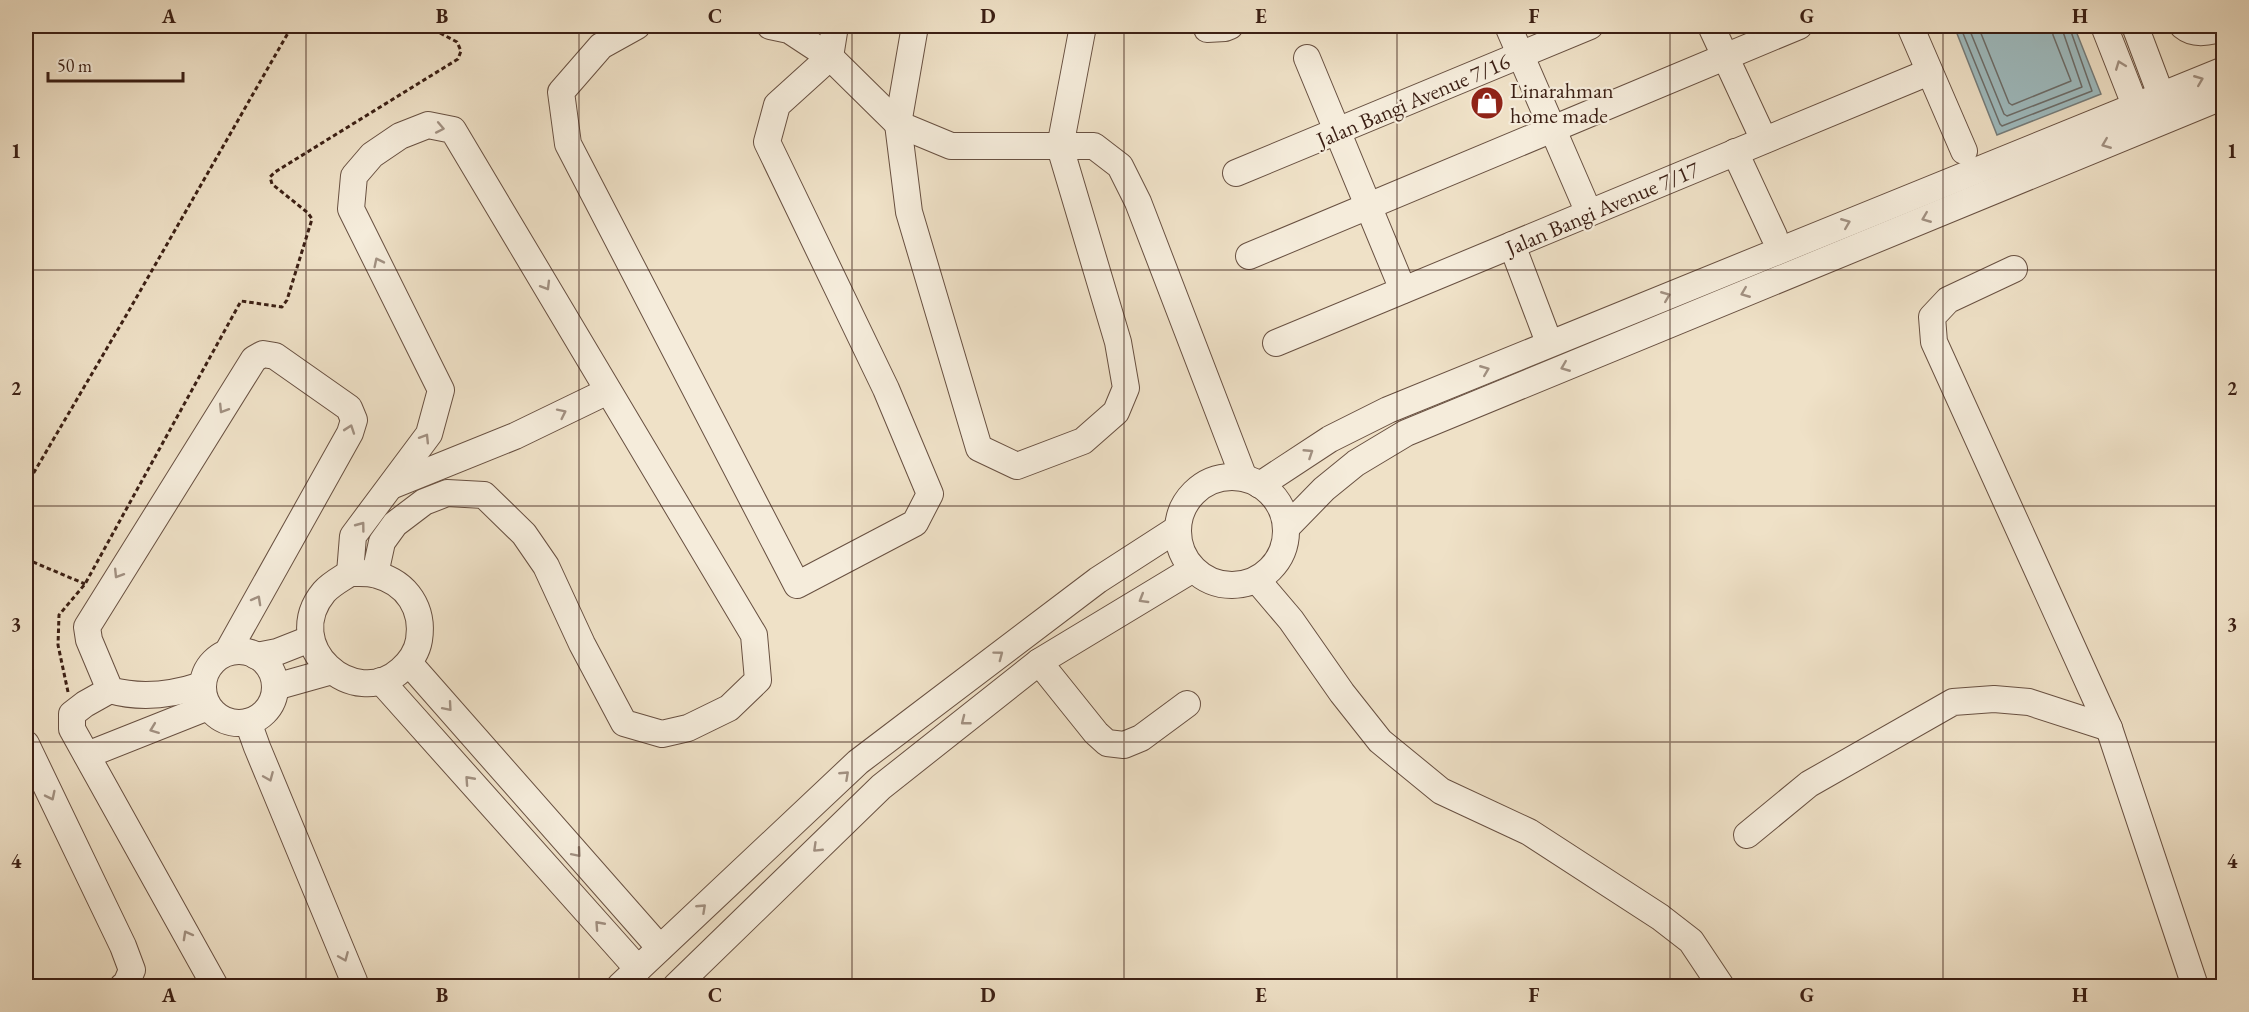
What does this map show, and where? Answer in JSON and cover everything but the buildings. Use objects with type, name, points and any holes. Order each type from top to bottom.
[{"type":"street","points":[[637,26],[601,46],[561,92],[568,144],[797,585],[915,523],[930,494],[886,389],[767,142],[777,105],[830,57],[835,26]]},
{"type":"street","points":[[770,26],[789,30],[830,57],[898,124],[951,146],[1094,146],[1120,166],[1138,202],[1252,482]]},
{"type":"street","points":[[915,26],[898,124],[909,212],[979,448],[1017,466],[1083,441],[1116,412],[1126,388],[1118,342],[1060,147],[1083,26]]},
{"type":"street","points":[[1206,26],[1207,29],[1230,26]]},
{"type":"street","points":[[1508,26],[1589,213]]},
{"type":"street","name":"Jalan Bangi Avenue 7/16","points":[[1236,173],[1590,26]]},
{"type":"street","points":[[1710,26],[1764,140]]},
{"type":"street","points":[[1250,256],[1799,26]]},
{"type":"street","points":[[1910,26],[1964,151]]},
{"type":"street","points":[[2104,26],[2135,105],[2160,122]]},
{"type":"street","points":[[2134,26],[2161,94],[2160,122]]},
{"type":"street","points":[[2183,26],[2189,31],[2208,33],[2223,27]]},
{"type":"street","points":[[1307,58],[1403,290]]},
{"type":"street","points":[[1252,482],[1388,410],[2223,70]]},
{"type":"street","name":"Jalan Bangi Avenue 7/17","points":[[1276,343],[1929,72]]},
{"type":"street","points":[[1286,528],[1324,489],[1356,463],[1406,433],[2223,96]]},
{"type":"street","points":[[350,573],[353,536],[429,434],[441,390],[351,208],[354,176],[372,155],[400,136],[428,126],[453,130],[609,391],[754,635],[758,680],[729,708],[688,728],[662,734],[624,723],[582,644],[546,566],[524,534],[484,495],[447,493],[424,502],[394,524],[382,542],[375,574]]},
{"type":"street","points":[[1735,153],[1774,236]]},
{"type":"street","points":[[1512,245],[1545,332]]},
{"type":"street","points":[[2014,269],[1948,300],[1932,317],[1934,342],[2109,728],[2195,987]]},
{"type":"street","points":[[110,690],[89,640],[87,627],[254,359],[263,354],[275,356],[349,408],[354,420],[351,433],[228,651],[212,663],[205,673],[205,696],[216,716],[237,724],[249,722],[259,718],[273,699],[275,687],[273,675],[266,664],[256,656],[245,652],[228,651]]},
{"type":"street","points":[[391,486],[515,436],[609,391]]},
{"type":"street","points":[[1225,477],[1252,482],[1270,493],[1278,503],[1286,528],[1285,543],[1279,558],[1270,570],[1257,580],[1244,584],[1216,583],[1204,578],[1193,569],[1181,550],[1177,529],[1181,510],[1192,494],[1206,483],[1225,477]]},
{"type":"street","points":[[620,987],[858,762],[1098,580],[1177,529]]},
{"type":"street","points":[[676,987],[881,787],[1039,662],[1193,569]]},
{"type":"street","points":[[350,573],[375,574],[393,580],[408,592],[418,609],[421,628],[418,646],[409,663],[396,674],[381,681],[364,683],[347,680],[332,671],[320,658],[310,639],[315,606],[325,591],[350,573]]},
{"type":"street","points":[[1257,580],[1291,620],[1342,693],[1380,741],[1441,791],[1529,832],[1659,917],[1691,941],[1721,987]]},
{"type":"street","points":[[256,656],[277,652],[310,639]]},
{"type":"street","points":[[1039,662],[1096,733],[1107,743],[1124,745],[1141,738],[1187,704]]},
{"type":"street","points":[[409,663],[660,948]]},
{"type":"street","points":[[275,687],[332,671]]},
{"type":"street","points":[[381,681],[638,969]]},
{"type":"street","points":[[205,696],[179,693],[130,696],[110,690],[72,714],[72,729],[215,987]]},
{"type":"street","points":[[87,755],[205,696]]},
{"type":"street","points":[[1747,835],[1809,784],[1953,702],[1994,699],[2029,702],[2109,728]]},
{"type":"street","points":[[249,722],[257,747],[355,987]]},
{"type":"street","points":[[26,744],[123,946],[132,970],[123,987]]},
{"type":"path","points":[[26,486],[292,26]]},
{"type":"path","points":[[72,714],[58,645],[59,615],[86,584],[241,301],[282,307],[287,300],[312,219],[308,213],[272,184],[270,177],[274,172],[458,59],[461,51],[457,42],[427,26]]},
{"type":"path","points":[[26,558],[86,584]]},
{"type":"water","points":[[1954,26],[2074,26],[2101,94],[1997,135]]},
{"type":"place","name":"Linarahman home made","points":[[1487,103]]}]
